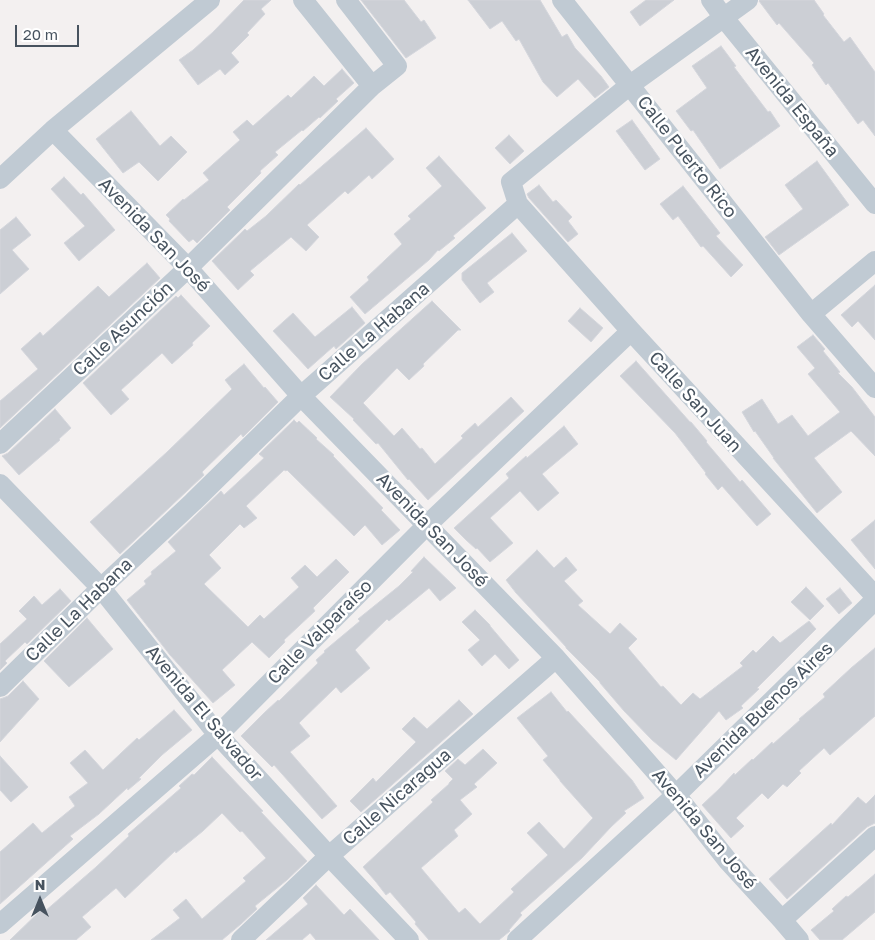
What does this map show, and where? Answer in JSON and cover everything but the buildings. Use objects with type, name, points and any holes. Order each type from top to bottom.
[{"type":"street","points":[[0,180],[53,130],[210,0]]},
{"type":"street","points":[[303,0],[372,86]]},
{"type":"street","name":"Calle Asunción","points":[[0,444],[188,268],[372,86],[397,66],[346,0]]},
{"type":"street","name":"Calle Puerto Rico","points":[[562,0],[811,314],[875,388]]},
{"type":"street","name":"Avenida España","points":[[711,0],[875,204]]},
{"type":"street","points":[[518,204],[511,182],[630,85],[748,0]]},
{"type":"street","name":"Avenida San José","points":[[53,130],[188,268],[301,396],[556,658],[676,795],[728,861],[799,940]]},
{"type":"street","name":"Calle San Juan","points":[[518,204],[631,331],[872,589]]},
{"type":"street","name":"Calle La Habana","points":[[0,686],[301,396],[518,204]]},
{"type":"street","points":[[811,314],[875,261]]},
{"type":"street","name":"Calle Valparaíso","points":[[0,924],[218,735],[426,525],[631,331]]},
{"type":"street","name":"Avenida El Salvador","points":[[0,484],[101,588],[218,735],[409,940]]},
{"type":"street","name":"Avenida Buenos Aires","points":[[517,940],[676,795],[872,589]]},
{"type":"street","name":"Calle Nicaragua","points":[[241,940],[329,856],[556,658]]},
{"type":"street","points":[[782,920],[875,836]]}]
